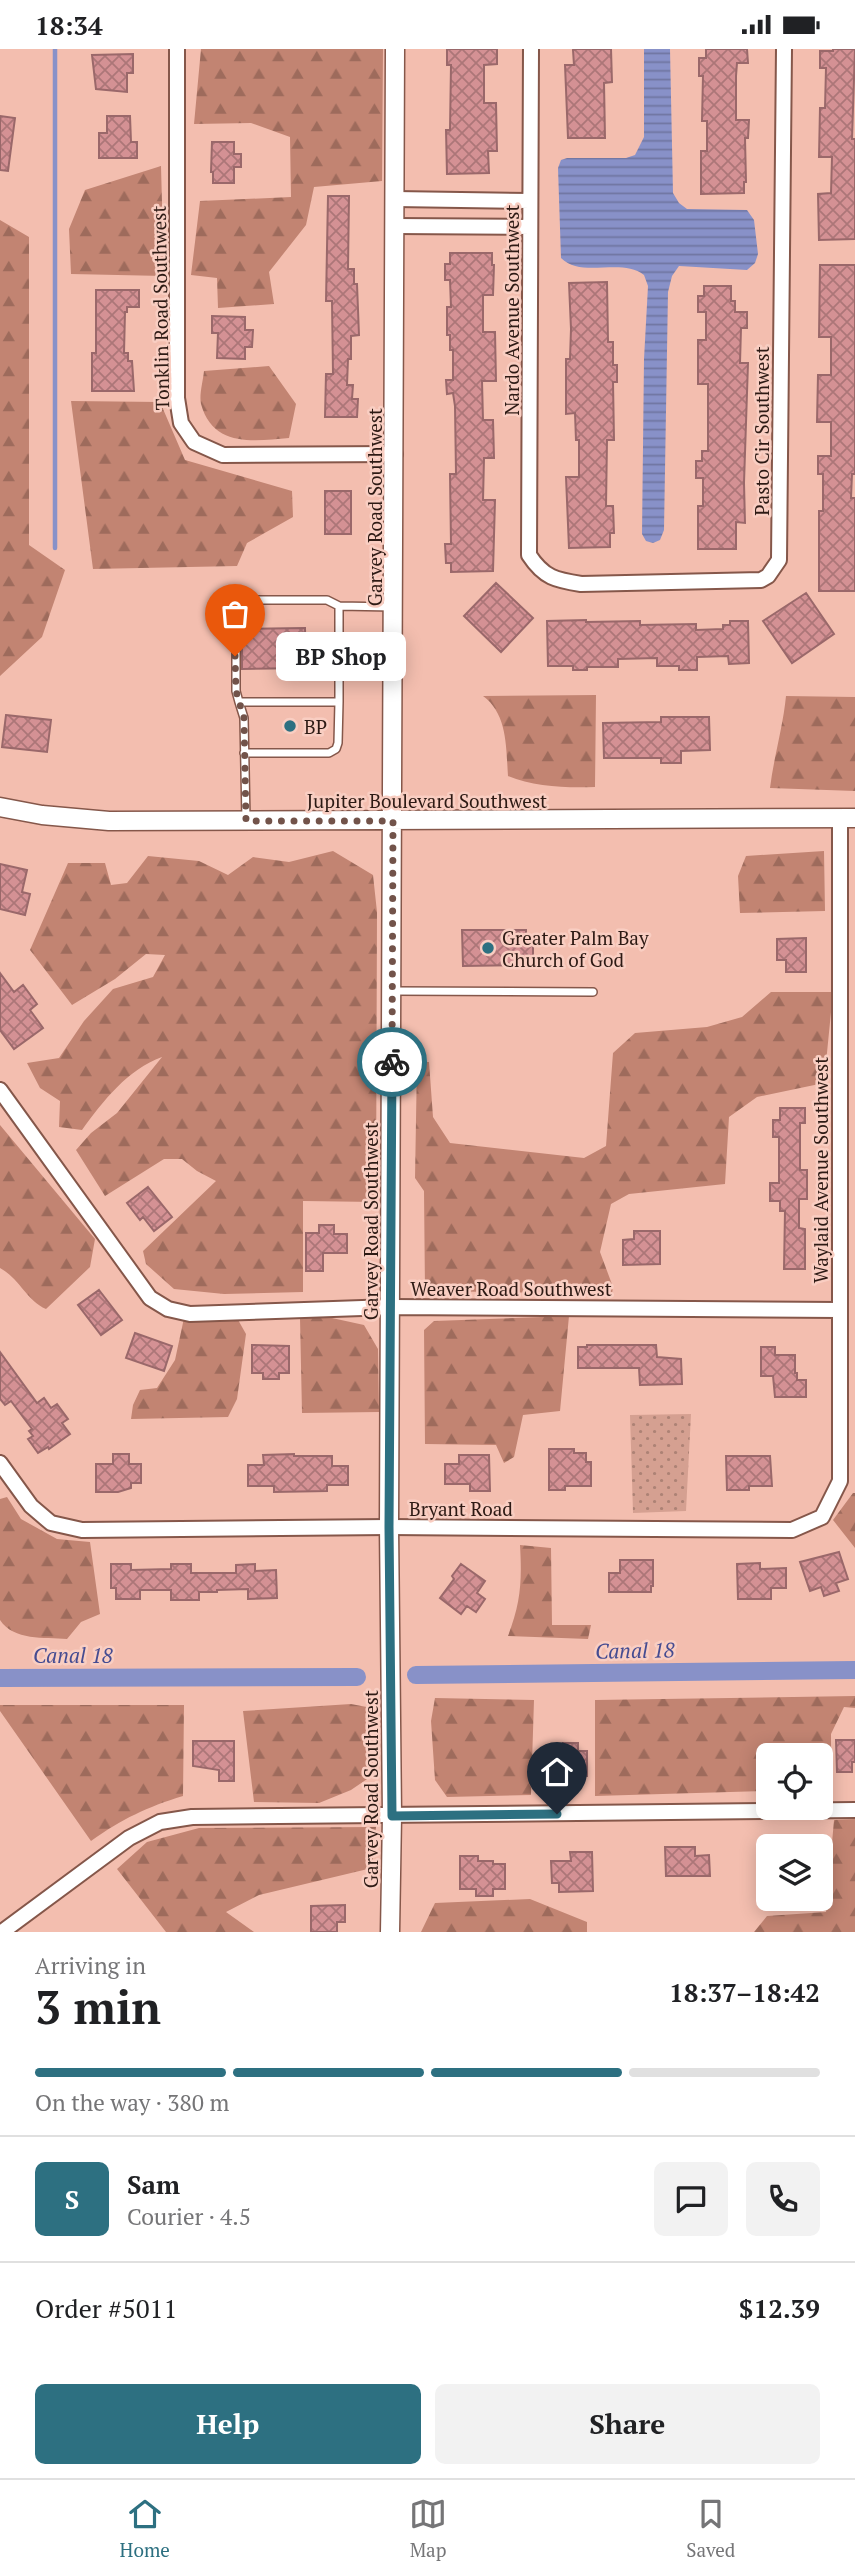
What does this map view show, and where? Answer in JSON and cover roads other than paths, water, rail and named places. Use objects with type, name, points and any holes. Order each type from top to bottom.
[{"type":"street","name":"Tonklin Road Southwest","points":[[177,49],[177,398],[181,423],[194,442],[223,455],[395,454]]},
{"type":"street","name":"Garvey Road Southwest","points":[[390,1932],[392,1816],[389,1527],[396,49]]},
{"type":"street","name":"Nardo Avenue Southwest","points":[[531,49],[529,555],[538,569]]},
{"type":"street","name":"Pasto Cir Southwest","points":[[538,569],[556,580],[581,584],[748,582],[761,580],[775,568],[780,552],[784,49]]},
{"type":"street","points":[[396,199],[530,201]]},
{"type":"street","points":[[396,226],[530,227]]},
{"type":"street","name":"Jupiter Boulevard Southwest","points":[[0,807],[41,815],[109,821],[848,818]]},
{"type":"street","name":"Waylaid Avenue Southwest","points":[[822,1517],[840,1481],[839,1310],[848,818]]},
{"type":"street","name":"Weaver Road Southwest","points":[[0,1090],[150,1298],[168,1309],[190,1314],[391,1307],[839,1310]]},
{"type":"street","name":"Bryant Road","points":[[0,1463],[31,1506],[51,1523],[82,1529],[389,1527],[792,1530],[822,1517]]},
{"type":"street","points":[[2,1932],[129,1837],[160,1822],[192,1817],[855,1810]]},
{"type":"lane","points":[[246,821],[244,718],[236,691],[236,608],[248,600],[327,600],[339,606],[394,607]]},
{"type":"lane","points":[[244,753],[329,753],[336,749],[339,606]]},
{"type":"lane","points":[[239,702],[339,702]]},
{"type":"lane","points":[[392,991],[593,992]]},
{"type":"water","points":[[644,49],[670,49],[673,193],[687,209],[747,210],[754,220],[758,254],[755,263],[747,270],[679,266],[672,276],[668,292],[664,530],[660,540],[653,543],[646,541],[642,534],[644,359],[648,286],[644,275],[635,270],[580,267],[561,258],[558,168],[561,160],[567,158],[626,158],[635,155],[644,137]]},
{"type":"waterway","points":[[55,49],[55,548]]},
{"type":"waterway","name":"Canal 18","points":[[416,1675],[855,1670]]},
{"type":"waterway","name":"Canal 18","points":[[0,1678],[357,1677]]},
{"type":"place","name":"BP Shop","points":[[235,656]]},
{"type":"place","name":"BP","points":[[290,726]]},
{"type":"place","name":"Greater Palm Bay Church of God","points":[[488,948]]}]
